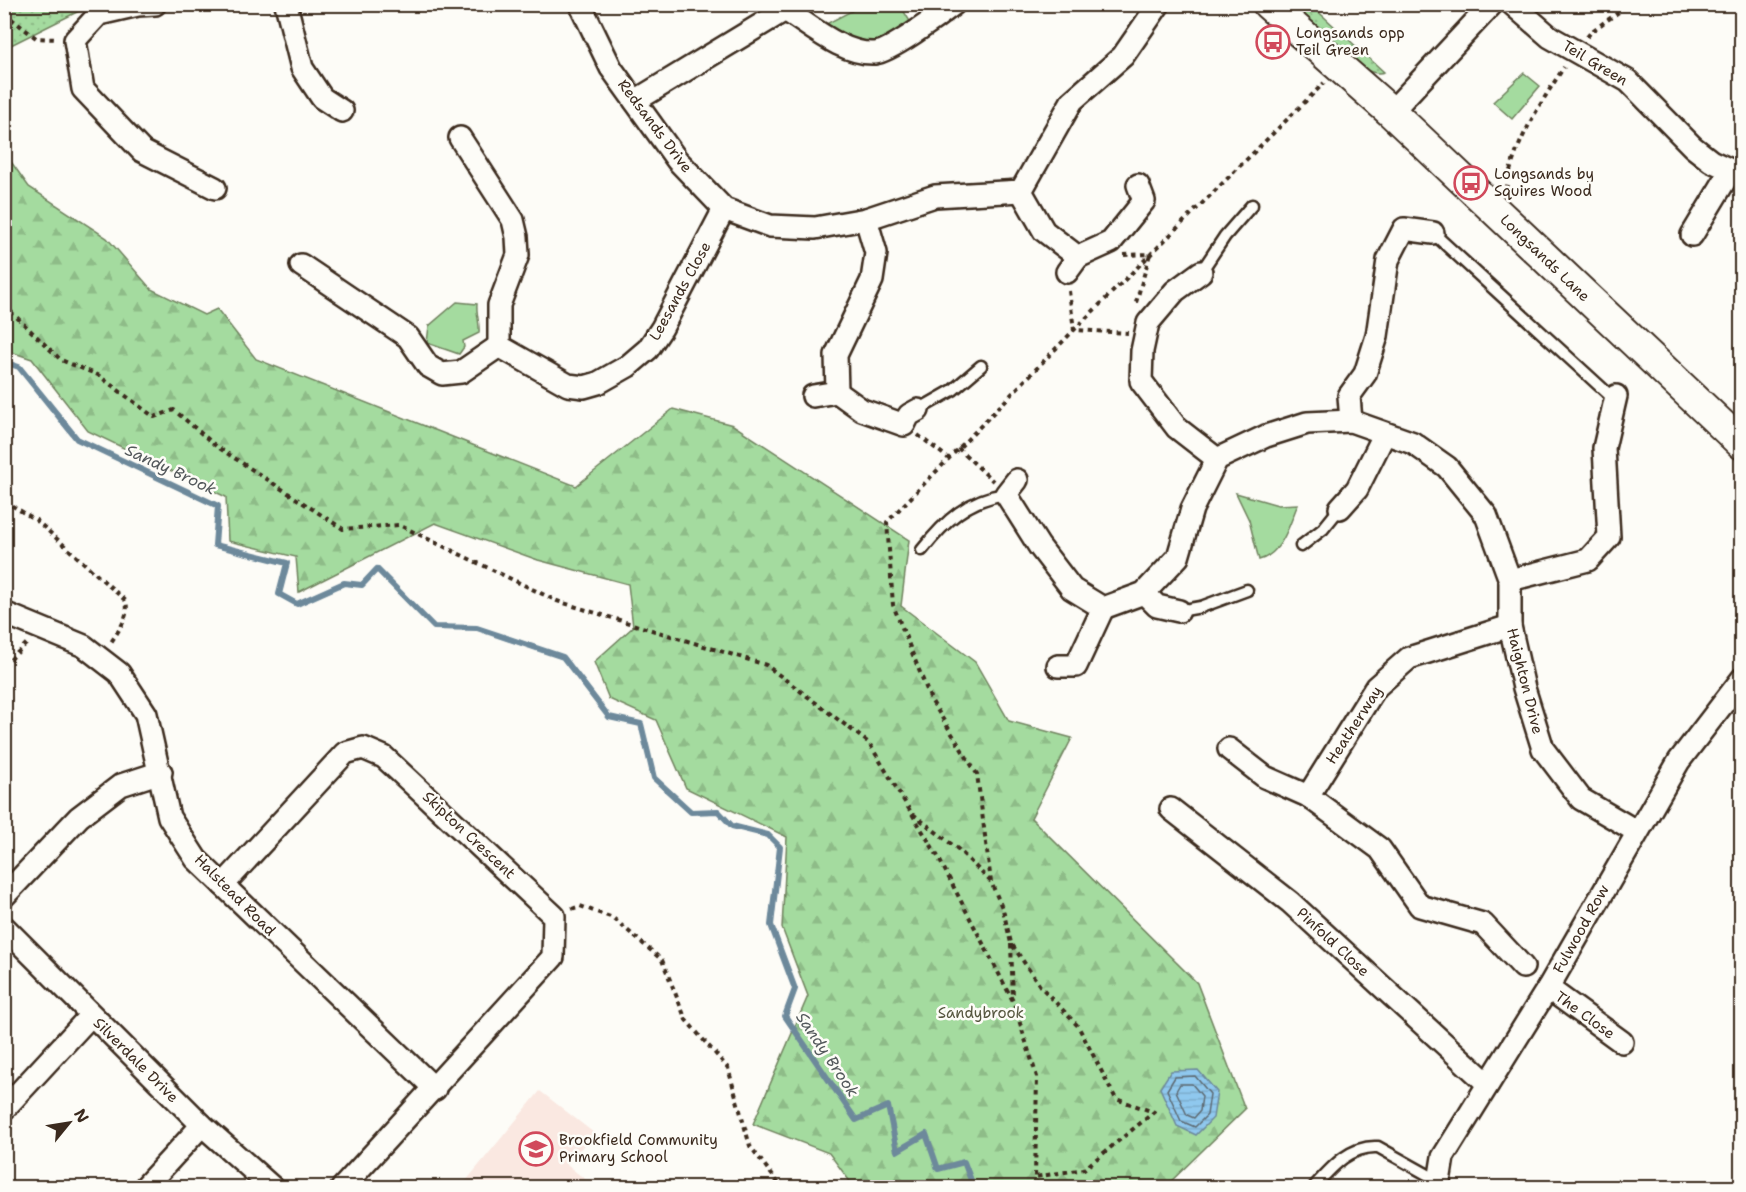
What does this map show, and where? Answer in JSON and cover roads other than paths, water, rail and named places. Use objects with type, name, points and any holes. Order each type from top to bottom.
[{"type":"main road","name":"Longsands Lane","points":[[1268,4],[1391,112],[1713,418]]},
{"type":"main road","points":[[1713,418],[1742,444]]},
{"type":"main road","points":[[1713,418],[1742,465]]},
{"type":"street","points":[[156,4],[138,5],[99,14],[75,40],[83,89],[142,151],[215,188]]},
{"type":"street","points":[[286,4],[302,68],[322,98],[342,111]]},
{"type":"street","name":"Redsands Drive","points":[[580,4],[611,68],[677,160],[724,209],[770,226],[815,228],[866,219],[935,196],[1021,191]]},
{"type":"street","points":[[635,101],[785,7],[843,47],[876,53],[929,24],[954,4]]},
{"type":"street","points":[[1138,185],[1144,201],[1111,242],[1072,265],[1044,231],[1021,191],[1072,101],[1123,56],[1159,4]]},
{"type":"street","points":[[1391,112],[1492,4]]},
{"type":"street","name":"Teil Green","points":[[1512,4],[1550,37],[1628,81],[1693,147],[1736,173],[1692,235]]},
{"type":"street","points":[[301,265],[408,337],[428,366],[442,374],[461,372],[499,346],[499,305],[518,255],[517,237],[513,220],[460,138]]},
{"type":"street","name":"Leesands Close","points":[[499,346],[568,385],[591,385],[628,366],[648,349],[662,328],[724,209]]},
{"type":"street","points":[[837,392],[836,355],[872,280],[876,254],[866,219]]},
{"type":"street","points":[[1351,421],[1349,396],[1365,374],[1377,336],[1388,260],[1404,229],[1433,233]]},
{"type":"street","points":[[1058,666],[1076,666],[1103,608],[1144,592],[1178,556],[1192,509],[1217,459],[1177,428],[1142,381],[1142,351],[1148,323],[1175,291],[1201,272]]},
{"type":"street","points":[[813,396],[837,392],[862,410],[911,417]]},
{"type":"street","points":[[1510,580],[1588,560],[1609,537],[1604,448],[1616,398]]},
{"type":"street","name":"Haighton Drive","points":[[1217,459],[1266,436],[1307,423],[1351,421],[1384,435],[1413,443],[1447,467],[1486,515],[1510,580],[1510,626],[1524,688],[1543,749],[1581,799],[1636,831]]},
{"type":"street","points":[[1340,508],[1357,489],[1384,435]]},
{"type":"street","points":[[1012,487],[1039,546],[1072,589],[1103,608]]},
{"type":"street","points":[[1144,592],[1157,606],[1179,611]]},
{"type":"street","name":"Halstead Road","points":[[4,613],[84,646],[119,673],[146,714],[169,817],[196,859],[435,1089]]},
{"type":"street","name":"Heatherway","points":[[1308,796],[1376,687],[1409,658],[1510,626]]},
{"type":"street","name":"Fulwood Row","points":[[1438,1184],[1443,1157],[1548,988],[1636,831],[1679,761],[1742,679]]},
{"type":"street","name":"Skipton Crescent","points":[[223,885],[345,753],[363,748],[384,757],[554,916],[553,957],[435,1089]]},
{"type":"street","points":[[1229,749],[1265,777],[1308,796],[1380,849],[1420,906],[1484,924],[1523,967]]},
{"type":"street","points":[[4,896],[79,817],[121,785],[160,772]]},
{"type":"street","name":"Pinfold Close","points":[[1171,809],[1290,902],[1488,1084]]},
{"type":"street","name":"Silverdale Drive","points":[[4,927],[202,1125],[273,1188]]},
{"type":"street","name":"The Close","points":[[1548,988],[1622,1042]]},
{"type":"street","points":[[4,1109],[91,1015]]},
{"type":"street","points":[[342,1188],[435,1089]]},
{"type":"street","points":[[144,1188],[202,1125]]},
{"type":"lane","points":[[1201,272],[1225,236],[1252,205]]},
{"type":"lane","points":[[1433,233],[1616,398]]},
{"type":"lane","points":[[911,417],[953,390],[981,366]]},
{"type":"lane","points":[[922,550],[939,529],[963,508],[1012,487]]},
{"type":"lane","points":[[1302,546],[1323,529],[1340,508]]},
{"type":"lane","points":[[1179,611],[1201,607],[1247,590]]},
{"type":"lane","points":[[1313,1188],[1342,1158],[1368,1146],[1378,1147],[1438,1184]]},
{"type":"water","points":[[1198,1070],[1217,1092],[1213,1118],[1196,1135],[1177,1126],[1160,1088],[1171,1071]]},
{"type":"waterway","name":"Sandy Brook","points":[[4,362],[19,367],[77,439],[218,506],[215,545],[287,563],[279,594],[297,604],[344,583],[362,585],[377,569],[434,627],[477,628],[563,657],[609,717],[641,724],[654,778],[691,812],[718,811],[732,826],[768,835],[780,847],[771,925],[795,989],[785,1016],[856,1120],[888,1106],[897,1151],[926,1134],[938,1169],[964,1162],[974,1188]]},
{"type":"place","name":"Longsands opp Teil Green","points":[[1273,42]]},
{"type":"place","name":"Longsands by Squires Wood","points":[[1471,183]]},
{"type":"place","name":"Brookfield Community Primary School","points":[[536,1149]]},
{"type":"park label","name":"Sandybrook","points":[[981,1013]]}]
